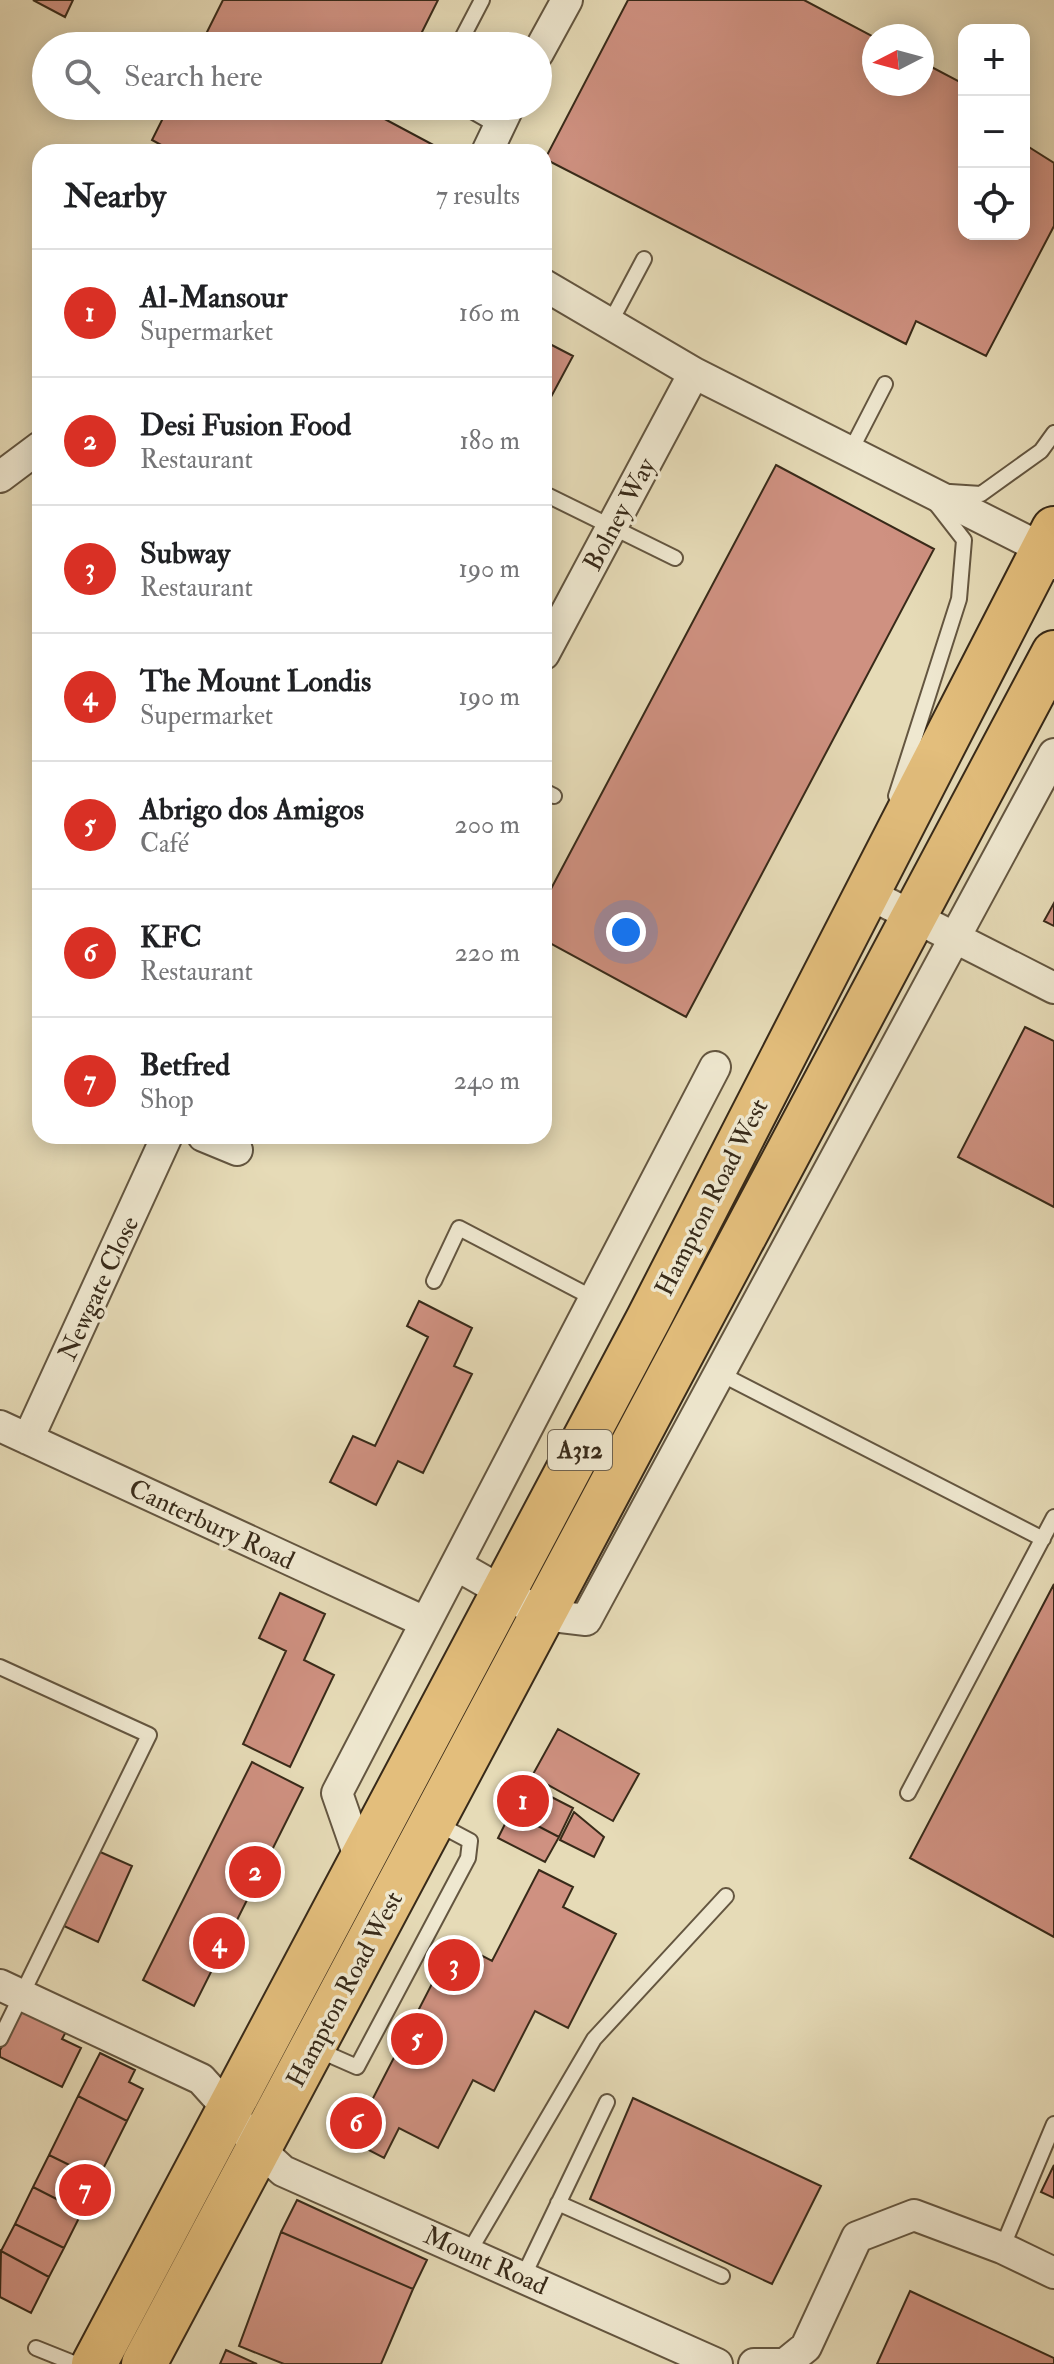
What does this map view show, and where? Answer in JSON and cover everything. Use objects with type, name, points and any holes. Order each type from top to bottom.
[{"type":"main road","name":"Hampton Road West","points":[[94,2364],[360,1859],[505,1593],[867,893],[1051,550]]},
{"type":"main road","name":"Hampton Road West","points":[[152,2363],[312,2047],[1054,653]]},
{"type":"street","points":[[549,32],[567,0]]},
{"type":"street","points":[[552,290],[694,373],[926,491],[1051,550]]},
{"type":"street","name":"Bolney Way","points":[[552,639],[694,373]]},
{"type":"street","points":[[0,477],[32,453]]},
{"type":"street","points":[[456,1565],[544,1615],[586,1620],[1054,754]]},
{"type":"street","points":[[867,893],[1054,988]]},
{"type":"street","name":"Hampton Road West","points":[[360,1859],[337,1793],[715,1067]]},
{"type":"street","name":"Newgate Close","points":[[28,1439],[163,1144]]},
{"type":"street","points":[[222,1144],[237,1150]]},
{"type":"street","name":"Canterbury Road","points":[[0,1426],[425,1622]]},
{"type":"street","name":"Mount Road","points":[[10,1990],[201,2079],[259,2149],[283,2171],[717,2364]]},
{"type":"street","points":[[754,2364],[785,2364],[806,2347],[857,2237],[914,2215],[1002,2248],[1054,2273]]},
{"type":"lane","points":[[465,32],[482,0]]},
{"type":"lane","points":[[610,323],[644,259]]},
{"type":"lane","points":[[850,452],[885,384]]},
{"type":"lane","points":[[926,491],[981,494],[1041,451],[1054,433]]},
{"type":"lane","points":[[867,893],[959,599],[964,540],[926,491]]},
{"type":"lane","points":[[552,497],[675,558]]},
{"type":"lane","points":[[434,1281],[459,1228],[593,1298]]},
{"type":"lane","points":[[719,1373],[1043,1539]]},
{"type":"lane","points":[[908,1793],[1054,1517]]},
{"type":"lane","points":[[0,1667],[149,1735],[10,1990],[0,2039]]},
{"type":"lane","points":[[469,2252],[594,2039],[726,1896]]},
{"type":"lane","points":[[523,2277],[607,2102]]},
{"type":"lane","points":[[1002,2248],[1054,2124]]},
{"type":"lane","points":[[558,2203],[722,2276]]},
{"type":"lane","points":[[36,2348],[76,2364]]},
{"type":"building","points":[[33,0],[73,0],[65,17]]},
{"type":"building","points":[[223,0],[438,0],[422,32],[207,32]]},
{"type":"building","points":[[628,0],[804,0],[862,31],[862,96],[934,96],[934,68],[958,81],[958,240],[1030,240],[1030,148],[1054,163],[1054,226],[986,356],[916,321],[906,344],[552,163],[552,146]]},
{"type":"building","points":[[162,120],[386,120],[432,144],[159,144],[152,140]]},
{"type":"building","points":[[552,345],[573,356],[552,395]]},
{"type":"building","points":[[776,465],[934,549],[686,1017],[552,944],[552,887]]},
{"type":"building","points":[[1054,903],[1054,926],[1044,921]]},
{"type":"building","points":[[1025,1027],[1054,1041],[1054,1207],[958,1157]]},
{"type":"building","points":[[419,1301],[472,1328],[454,1366],[472,1374],[423,1473],[398,1461],[376,1505],[330,1482],[353,1436],[375,1446],[428,1337],[407,1326]]},
{"type":"building","points":[[1054,1584],[1054,1937],[910,1858]]},
{"type":"building","points":[[280,1593],[325,1614],[304,1660],[334,1675],[290,1767],[243,1744],[286,1651],[259,1638]]},
{"type":"building","points":[[558,1729],[639,1774],[613,1821],[532,1776]]},
{"type":"building","points":[[252,1762],[303,1788],[194,2006],[143,1980]]},
{"type":"building","points":[[526,1784],[573,1808],[559,1837],[511,1812]]},
{"type":"building","points":[[511,1812],[559,1837],[545,1862],[498,1838]]},
{"type":"building","points":[[574,1812],[604,1837],[594,1857],[560,1840]]},
{"type":"building","points":[[98,1851],[132,1866],[98,1942],[64,1926]]},
{"type":"building","points":[[539,1870],[573,1887],[563,1907],[616,1934],[568,2028],[535,2011],[494,2091],[473,2080],[438,2148],[399,2128],[384,2158],[334,2132],[351,2099],[368,2108],[454,1941],[492,1961]]},
{"type":"building","points":[[22,2006],[68,2028],[62,2039],[81,2048],[62,2087],[0,2057],[0,2050]]},
{"type":"building","points":[[100,2053],[135,2070],[129,2082],[143,2089],[127,2121],[78,2096]]},
{"type":"building","points":[[78,2096],[127,2121],[98,2179],[49,2155]]},
{"type":"building","points":[[633,2098],[821,2186],[772,2284],[590,2199]]},
{"type":"building","points":[[49,2155],[98,2179],[82,2212],[33,2187]]},
{"type":"building","points":[[1054,2165],[1054,2198],[1041,2192]]},
{"type":"building","points":[[33,2187],[82,2212],[64,2248],[15,2224]]},
{"type":"building","points":[[297,2200],[427,2260],[413,2289],[281,2232]]},
{"type":"building","points":[[15,2224],[64,2248],[49,2277],[1,2251]]},
{"type":"building","points":[[281,2232],[413,2289],[381,2364],[284,2364],[239,2346]]},
{"type":"building","points":[[1,2251],[49,2277],[31,2313],[0,2297]]},
{"type":"building","points":[[910,2291],[1054,2358],[1054,2364],[877,2364]]},
{"type":"building","points":[[226,2350],[257,2364],[220,2364]]},
{"type":"place","name":"Al-Mansour","points":[[523,1801]]},
{"type":"place","name":"Desi Fusion Food","points":[[255,1872]]},
{"type":"place","name":"The Mount Londis","points":[[219,1943]]},
{"type":"place","name":"Subway","points":[[454,1965]]},
{"type":"place","name":"Abrigo dos Amigos","points":[[417,2039]]},
{"type":"place","name":"KFC","points":[[356,2123]]},
{"type":"place","name":"Betfred","points":[[85,2190]]}]
